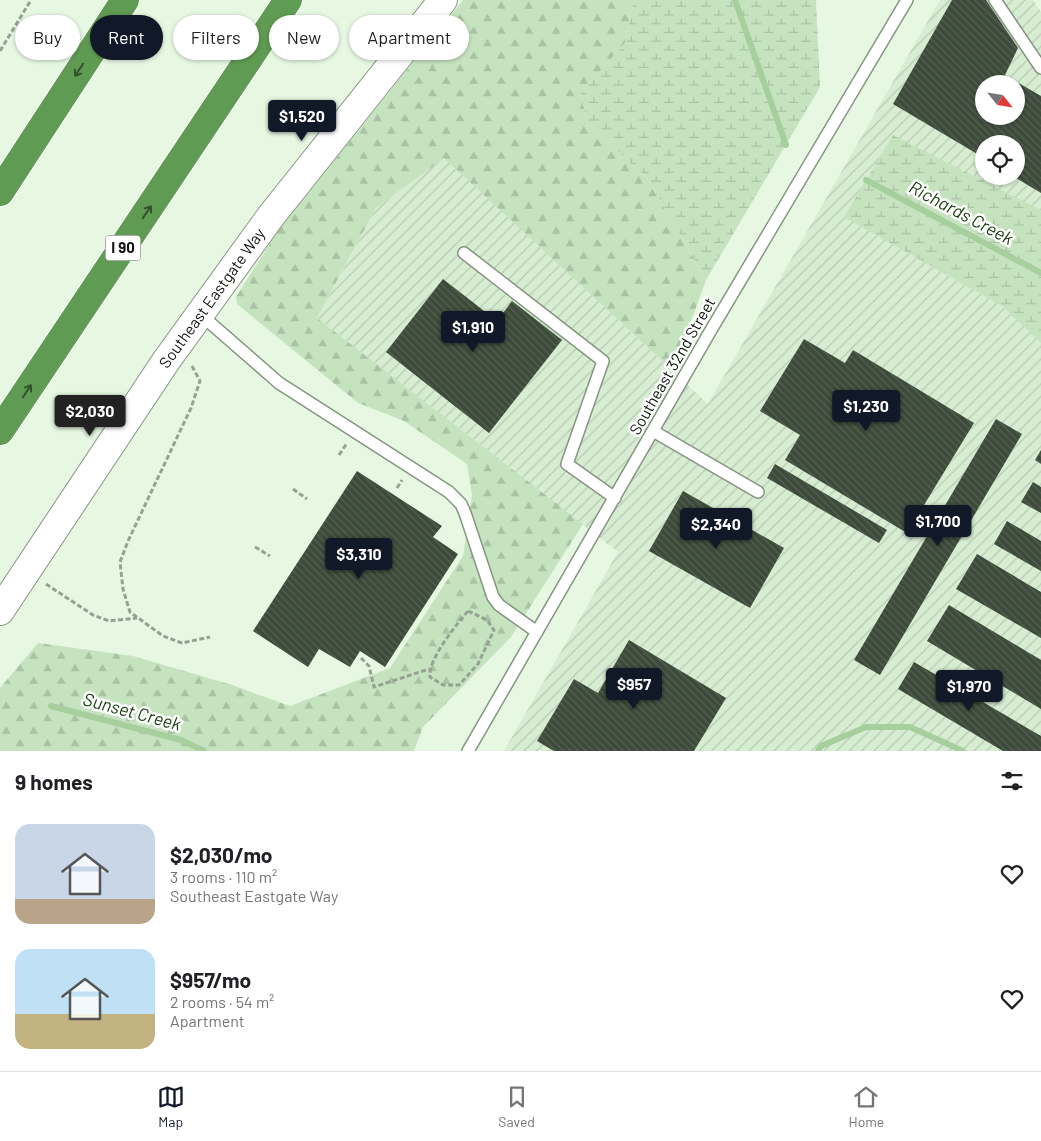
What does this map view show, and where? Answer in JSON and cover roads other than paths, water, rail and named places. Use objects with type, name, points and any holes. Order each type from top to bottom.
[{"type":"highway","points":[[0,192],[125,0]]},
{"type":"highway","name":"I 90","points":[[0,431],[288,0]]},
{"type":"highway","points":[[245,65],[307,0]]},
{"type":"main road","name":"Southeast Eastgate Way","points":[[0,611],[166,361],[200,314],[272,216],[443,0]]},
{"type":"lane","name":"Southeast 32nd Street","points":[[468,751],[653,431],[907,0]]},
{"type":"lane","points":[[996,0],[1041,68]]},
{"type":"lane","points":[[464,253],[603,361],[567,464],[615,498]]},
{"type":"lane","points":[[200,314],[279,383],[449,492],[461,504],[465,513],[493,597],[499,605],[537,632]]},
{"type":"lane","points":[[653,431],[758,492]]},
{"type":"waterway","name":"Richards Creek","points":[[735,0],[786,145]]},
{"type":"waterway","name":"Richards Creek","points":[[866,180],[1041,273]]},
{"type":"waterway","name":"Sunset Creek","points":[[51,706],[181,740],[204,751]]},
{"type":"waterway","name":"Sunset Creek","points":[[818,751],[821,746],[866,727],[910,727],[963,751]]}]
